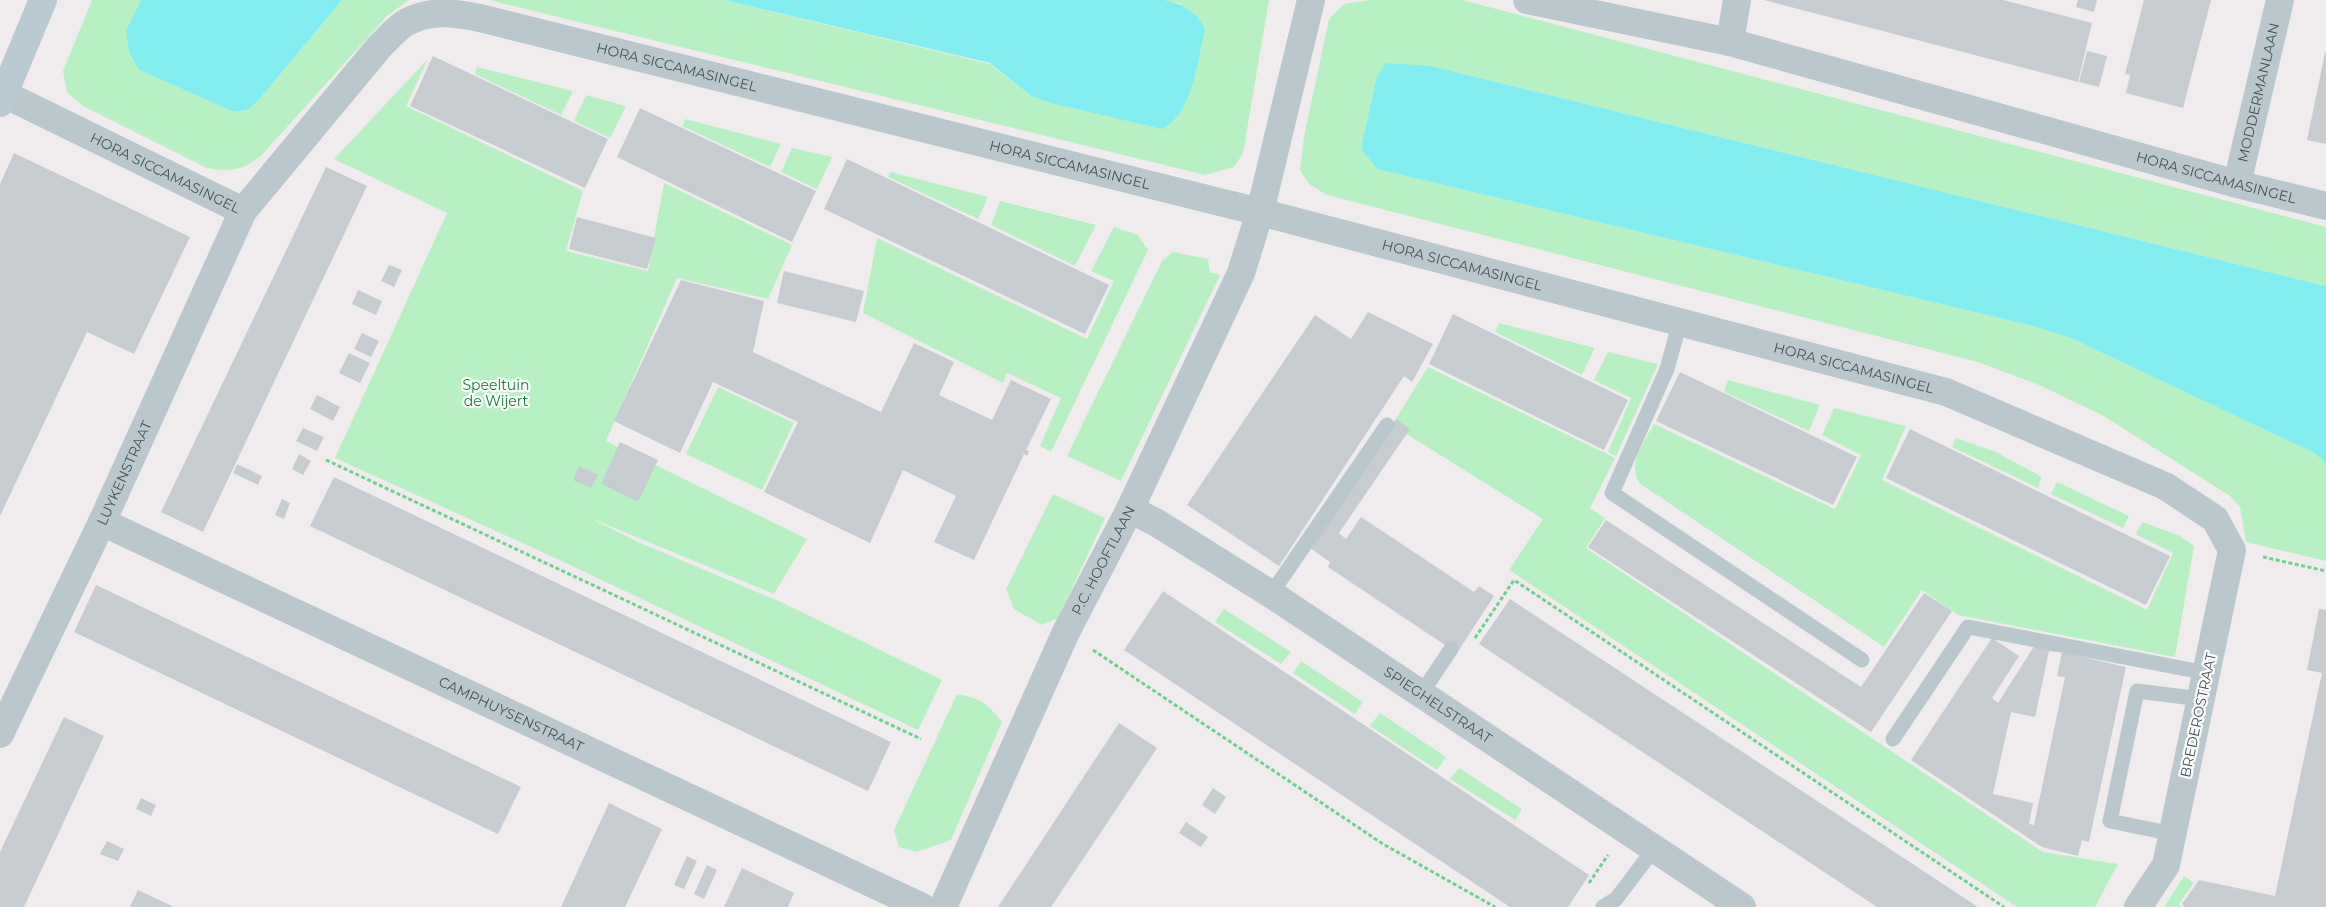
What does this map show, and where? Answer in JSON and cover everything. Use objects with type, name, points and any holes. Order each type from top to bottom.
[{"type":"street","points":[[2,96],[43,0]]},
{"type":"street","name":"P.C. HOOFTLAAN","points":[[942,907],[1066,632],[1130,509],[1241,273],[1260,212],[1311,0]]},
{"type":"street","name":"HORA SICCAMASINGEL","points":[[1527,0],[1730,42],[2237,184],[2326,206]]},
{"type":"street","points":[[1730,42],[1737,0]]},
{"type":"street","name":"MODDERMANLAAN","points":[[2237,184],[2280,0]]},
{"type":"street","name":"HORA SICCAMASINGEL","points":[[2,96],[243,211],[380,46],[406,23],[427,15],[451,12],[484,18],[1260,212],[1946,392],[2165,486],[2215,519],[2232,550]]},
{"type":"street","name":"LUYKENSTRAAT","points":[[0,734],[102,522],[243,211]]},
{"type":"street","name":"SPIEGHELSTRAAT","points":[[1130,509],[1157,523],[1271,594],[1742,907]]},
{"type":"street","name":"CAMPHUYSENSTRAAT","points":[[102,522],[922,907]]},
{"type":"street","name":"BREDEROSTRAAT","points":[[2138,907],[2166,865],[2232,550]]},
{"type":"lane","points":[[1680,322],[1666,369],[1612,493],[1862,660]]},
{"type":"lane","points":[[1271,594],[1387,426]]},
{"type":"lane","points":[[1893,739],[1968,627],[2206,673]]},
{"type":"lane","points":[[1421,694],[1451,649]]},
{"type":"lane","points":[[2173,834],[2110,820],[2137,691],[2201,699]]},
{"type":"lane","points":[[1603,907],[1616,899],[1654,849]]},
{"type":"path","points":[[326,460],[921,739]]},
{"type":"path","points":[[2232,550],[2326,571]]},
{"type":"path","points":[[1470,645],[1514,580],[2004,907]]},
{"type":"path","points":[[1066,632],[1383,844],[1495,907]]},
{"type":"path","points":[[1589,884],[1624,830]]},
{"type":"green space","points":[[92,0],[141,0],[127,31],[139,70],[234,112],[250,109],[342,0],[409,0],[388,15],[261,156],[247,165],[223,170],[207,168],[83,106],[67,92],[63,71]]},
{"type":"green space","points":[[489,0],[724,0],[990,64],[1031,96],[1182,4],[1165,0],[1269,0],[1243,153],[1234,167],[1205,175]]},
{"type":"green space","points":[[1370,0],[1462,0],[2326,227],[2326,286],[1431,66],[1361,149],[1377,169],[2033,326],[2073,339],[2314,453],[2326,463],[2326,561],[2246,542],[2240,507],[2230,496],[2102,415],[2039,385],[1978,362],[1327,195],[1309,184],[1300,170],[1304,137],[1329,19],[1344,4]]},
{"type":"green space","name":"Speeltuin de Wijert","points":[[428,59],[406,106],[583,191],[566,251],[648,271],[664,183],[792,245],[768,299],[677,278],[606,441],[807,539],[774,594],[588,517],[638,542],[783,603],[942,680],[918,730],[553,557],[335,458],[447,213],[334,159]]},
{"type":"green space","points":[[477,67],[573,91],[561,115],[475,74]]},
{"type":"green space","points":[[586,95],[626,106],[610,138],[574,121]]},
{"type":"green space","points":[[685,119],[781,144],[770,167],[682,126]]},
{"type":"green space","points":[[792,148],[832,157],[817,189],[781,172]]},
{"type":"green space","points":[[891,172],[988,197],[978,219],[888,177]]},
{"type":"green space","points":[[1000,201],[1096,225],[1075,266],[991,225]]},
{"type":"green space","points":[[1114,227],[1138,235],[1148,250],[1051,452],[1040,446],[1061,398],[1007,373],[1003,383],[863,313],[877,238],[1087,339],[1114,281],[1091,271]]},
{"type":"green space","points":[[1173,252],[1208,259],[1210,272],[1220,275],[1121,481],[1067,456],[1162,261]]},
{"type":"green space","points":[[1499,323],[1595,348],[1582,375],[1495,332]]},
{"type":"green space","points":[[1608,352],[1658,364],[1616,456],[1608,452],[1631,398],[1594,380]]},
{"type":"green space","points":[[1428,367],[1615,458],[1590,508],[1605,518],[1586,548],[2043,852],[2118,864],[2095,907],[2017,907],[1509,570],[1543,519],[1392,425]]},
{"type":"green space","points":[[1728,380],[1820,405],[1809,431],[1724,392]]},
{"type":"green space","points":[[718,387],[794,423],[762,490],[686,454]]},
{"type":"green space","points":[[1834,408],[1906,426],[1882,480],[2147,610],[2173,553],[2135,534],[2143,522],[2180,536],[2194,546],[2175,657],[1958,615],[1922,590],[1884,647],[1639,483],[1636,475],[1635,467],[1638,453],[1654,424],[1835,509],[1861,455],[1822,435]]},
{"type":"green space","points":[[1956,438],[1996,452],[2042,477],[2038,488],[1952,447]]},
{"type":"green space","points":[[2057,482],[2129,516],[2123,528],[2051,494]]},
{"type":"green space","points":[[1053,494],[1105,518],[1058,618],[1042,625],[1014,609],[1006,589]]},
{"type":"green space","points":[[1224,609],[1291,652],[1281,664],[1215,622]]},
{"type":"green space","points":[[1301,661],[1363,702],[1355,714],[1293,673]]},
{"type":"green space","points":[[957,694],[983,703],[1002,722],[951,840],[917,852],[899,847],[894,830]]},
{"type":"green space","points":[[1380,713],[1446,757],[1437,770],[1370,726]]},
{"type":"green space","points":[[1459,768],[1522,809],[1515,820],[1450,779]]},
{"type":"green space","points":[[2184,876],[2194,883],[2179,904],[2182,907],[2164,907]]},
{"type":"water","points":[[141,0],[342,0],[250,109],[234,112],[139,70],[129,52],[126,31]]},
{"type":"water","points":[[724,0],[1165,0],[1188,9],[1197,17],[1205,29],[1193,85],[1188,98],[1173,121],[1162,129],[1051,103],[1031,96],[990,63]]},
{"type":"water","points":[[1386,63],[1431,66],[2326,286],[2326,463],[2314,453],[2073,339],[2033,326],[1377,169],[1361,149],[1377,76]]},
{"type":"building","points":[[1764,0],[2003,0],[2092,23],[2078,82]]},
{"type":"building","points":[[2078,0],[2097,0],[2094,12],[2076,7]]},
{"type":"building","points":[[2144,0],[2211,0],[2183,108],[2126,93],[2130,75],[2125,74]]},
{"type":"building","points":[[2087,51],[2107,56],[2099,87],[2079,82]]},
{"type":"building","points":[[2326,53],[2326,144],[2307,140]]},
{"type":"building","points":[[433,56],[608,139],[585,188],[410,106]]},
{"type":"building","points":[[640,108],[816,191],[792,242],[617,157]]},
{"type":"building","points":[[14,153],[190,237],[134,354],[87,332],[0,516],[0,184]]},
{"type":"building","points":[[847,159],[1109,285],[1085,334],[824,209]]},
{"type":"building","points":[[326,167],[367,186],[203,532],[161,512]]},
{"type":"building","points":[[577,217],[656,238],[647,269],[569,249]]},
{"type":"building","points":[[389,265],[402,270],[394,287],[381,281]]},
{"type":"building","points":[[784,271],[864,291],[856,322],[777,303]]},
{"type":"building","points":[[681,280],[764,301],[753,352],[881,412],[914,343],[954,362],[939,395],[992,420],[1011,380],[1051,399],[1026,450],[1029,451],[1027,456],[1024,454],[974,560],[934,542],[956,496],[903,470],[870,543],[764,492],[798,422],[713,382],[680,453],[614,421]]},
{"type":"building","points":[[358,290],[382,301],[376,315],[352,304]]},
{"type":"building","points":[[1368,312],[1433,344],[1412,382],[1404,376],[1279,566],[1187,505],[1315,315],[1351,339]]},
{"type":"building","points":[[1453,314],[1628,400],[1604,450],[1429,364]]},
{"type":"building","points":[[362,333],[379,341],[371,357],[354,349]]},
{"type":"building","points":[[349,353],[370,363],[360,383],[339,373]]},
{"type":"building","points":[[1680,372],[1857,457],[1833,505],[1656,421]]},
{"type":"building","points":[[317,395],[340,407],[333,421],[310,409]]},
{"type":"building","points":[[1396,419],[1410,429],[1339,533],[1346,539],[1361,517],[1474,592],[1479,586],[1494,596],[1457,653],[1328,567],[1330,562],[1310,548]]},
{"type":"building","points":[[303,428],[324,437],[317,451],[296,441]]},
{"type":"building","points":[[1910,429],[2170,556],[2146,605],[1886,478]]},
{"type":"building","points":[[620,442],[658,460],[638,502],[601,484]]},
{"type":"building","points":[[299,454],[311,461],[303,475],[292,469]]},
{"type":"building","points":[[237,464],[262,476],[258,485],[233,473]]},
{"type":"building","points":[[579,466],[598,475],[591,488],[573,480]]},
{"type":"building","points":[[334,477],[891,742],[868,791],[310,526]]},
{"type":"building","points":[[282,499],[290,503],[284,519],[275,515]]},
{"type":"building","points":[[1606,520],[1861,687],[1924,593],[1952,611],[1871,732],[1588,547]]},
{"type":"building","points":[[96,585],[521,787],[498,834],[74,632]]},
{"type":"building","points":[[1163,591],[1589,875],[1568,907],[1510,907],[1124,650]]},
{"type":"building","points":[[1510,599],[1978,907],[1877,907],[1479,644]]},
{"type":"building","points":[[2319,609],[2326,610],[2326,907],[2186,907],[2182,904],[2199,880],[2275,896],[2322,673],[2307,670]]},
{"type":"building","points":[[1992,638],[2019,656],[1992,698],[1998,703],[2035,645],[2056,650],[2056,652],[2049,651],[2035,717],[2011,712],[1993,794],[2033,803],[2029,824],[2034,825],[2065,677],[2057,676],[2062,652],[2126,667],[2089,842],[2082,840],[2078,856],[2042,847],[1911,760]]},
{"type":"building","points":[[64,717],[104,736],[24,907],[0,907],[0,852]]},
{"type":"building","points":[[1119,723],[1157,748],[1051,907],[998,907]]},
{"type":"building","points":[[1213,788],[1226,797],[1215,814],[1202,805]]},
{"type":"building","points":[[141,798],[156,805],[151,816],[136,809]]},
{"type":"building","points":[[609,803],[662,829],[625,907],[561,907]]},
{"type":"building","points":[[1186,822],[1208,837],[1201,847],[1179,833]]},
{"type":"building","points":[[107,841],[124,849],[118,861],[100,854]]},
{"type":"building","points":[[687,856],[697,861],[684,889],[674,885]]},
{"type":"building","points":[[707,865],[717,870],[704,899],[694,894]]},
{"type":"building","points":[[742,868],[794,893],[788,907],[724,907]]},
{"type":"building","points":[[138,890],[174,907],[130,907]]}]
